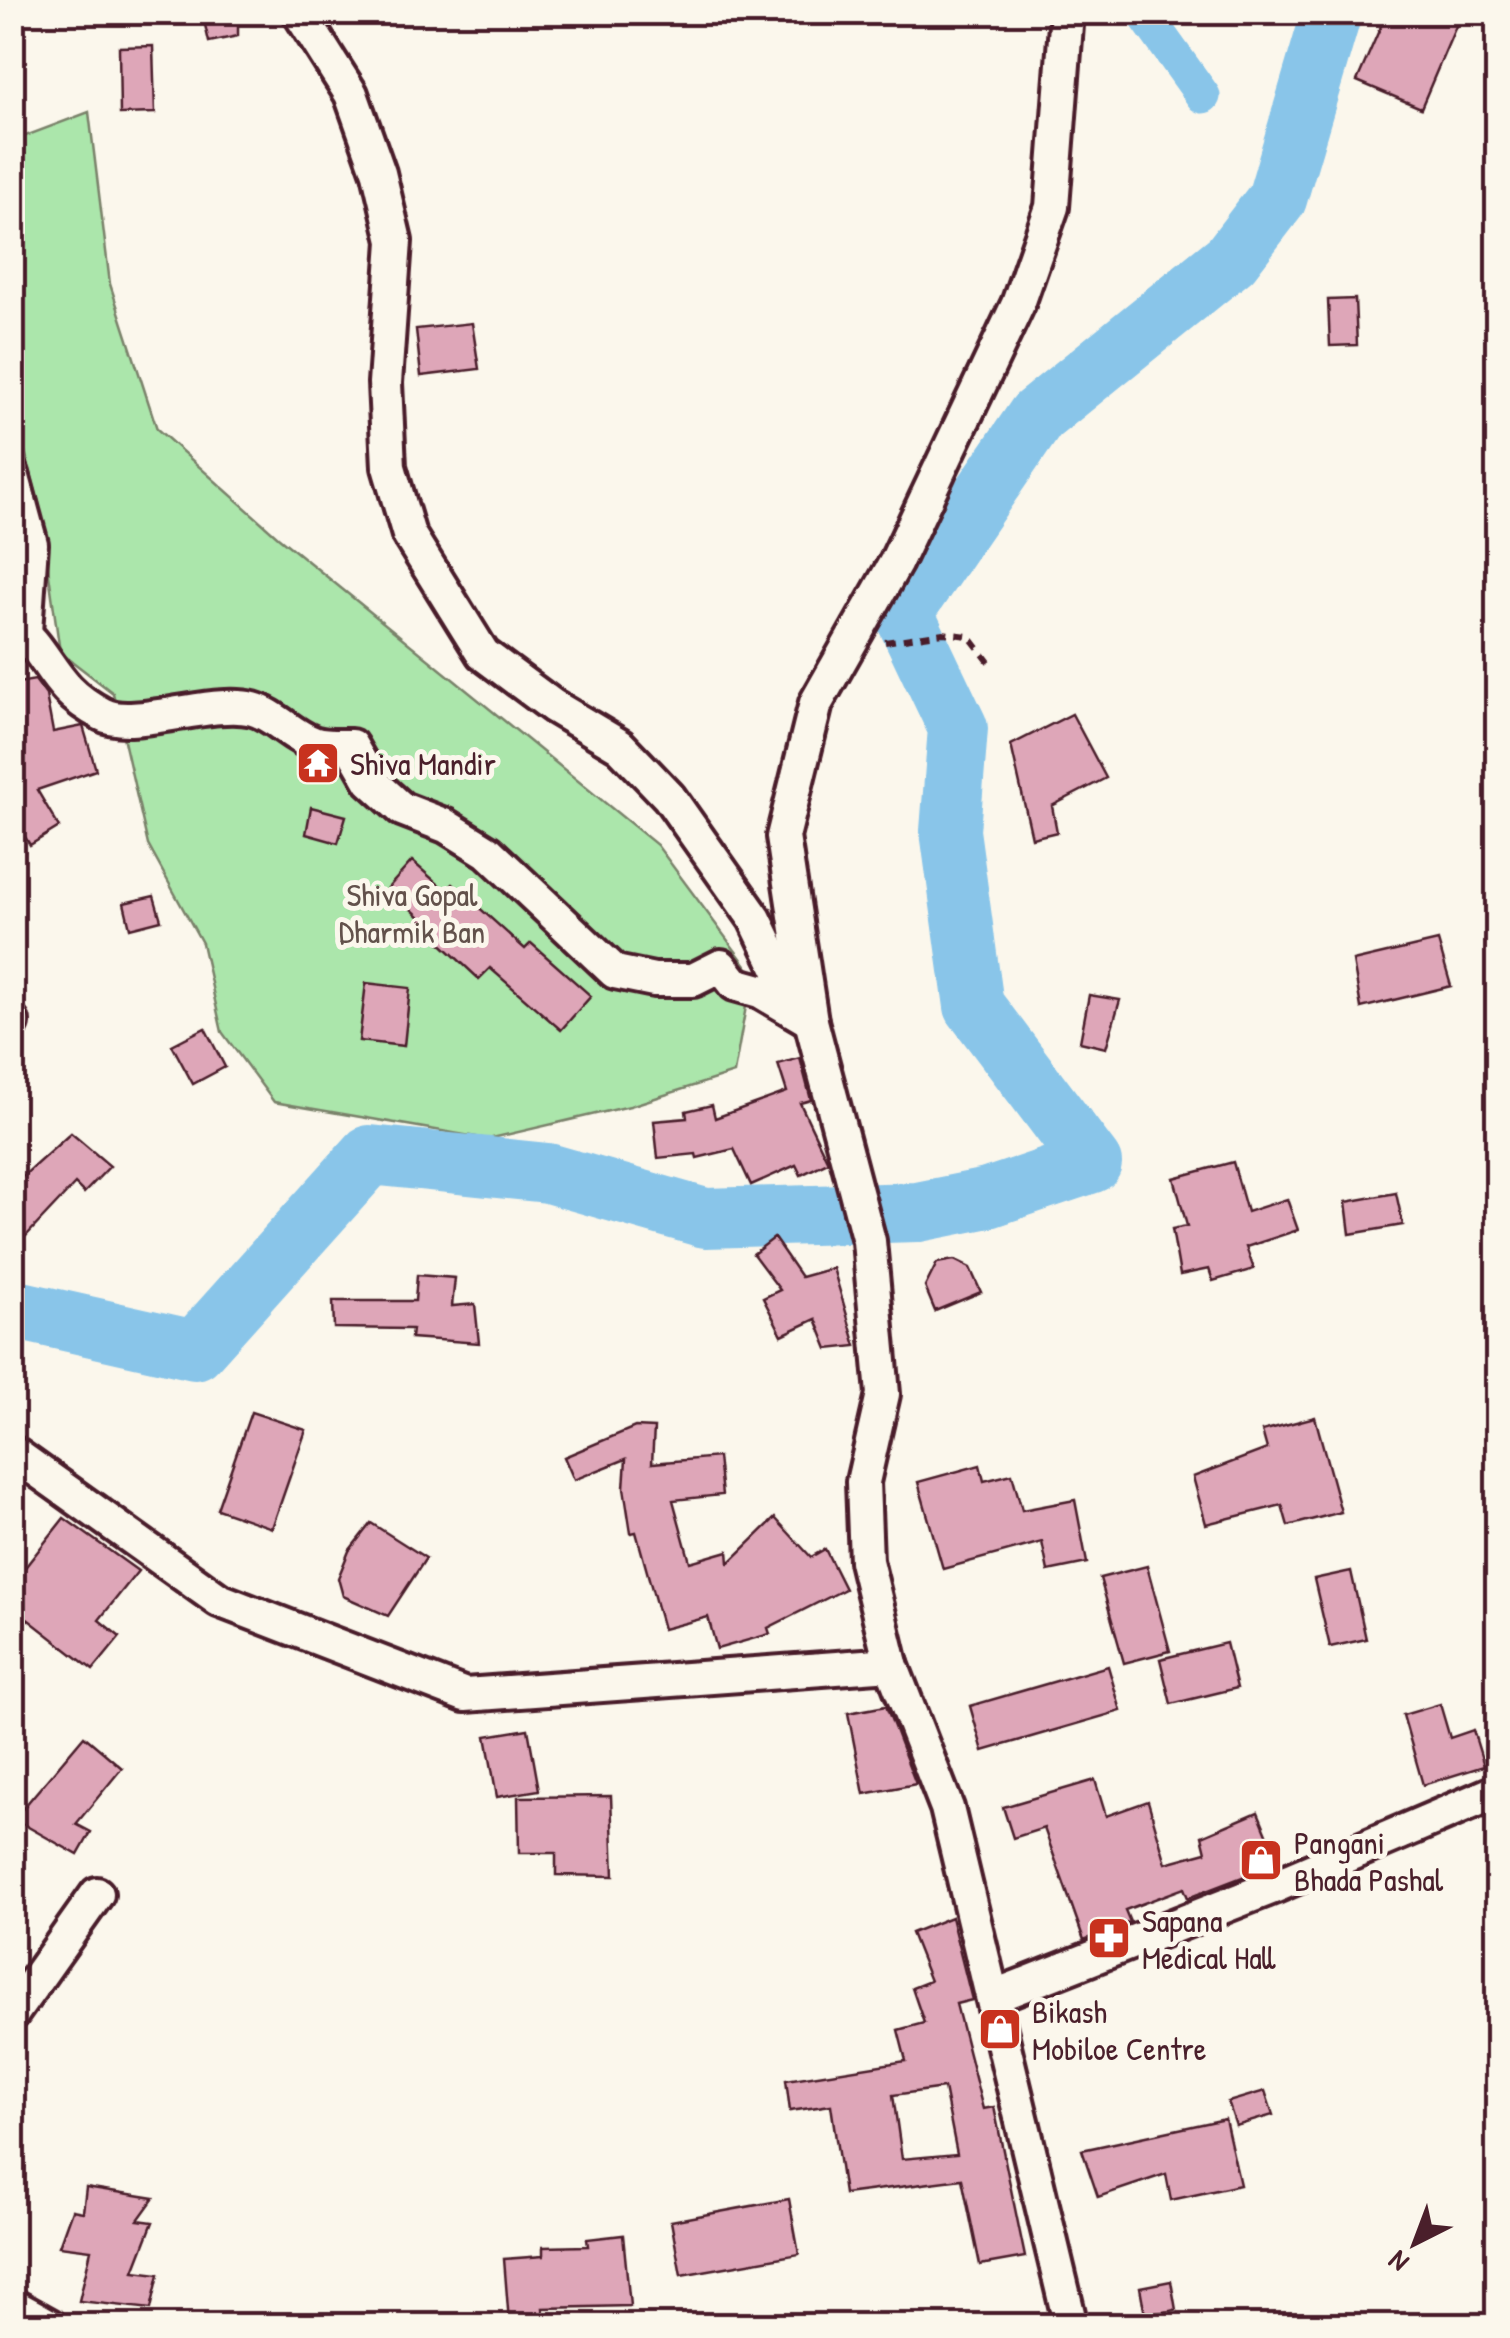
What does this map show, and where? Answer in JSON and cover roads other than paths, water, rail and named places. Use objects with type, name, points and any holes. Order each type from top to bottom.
[{"type":"street","points":[[298,12],[351,94],[379,173],[395,240],[386,400],[389,467],[409,535],[483,654],[553,706],[620,746],[669,797],[713,853],[755,919],[790,992],[811,1021]]},
{"type":"street","points":[[1066,12],[1052,208],[1018,304],[896,562],[816,703],[783,836],[811,1021],[869,1241],[883,1394],[863,1482],[866,1561],[891,1664],[947,1808],[1072,2326]]},
{"type":"street","points":[[12,474],[31,544],[16,633],[65,692],[108,718],[164,716],[197,707],[253,709],[314,744],[351,746],[371,781],[402,809],[446,826],[488,852],[614,972],[654,980],[693,980],[722,966],[735,984],[760,991],[811,1021]]},
{"type":"street","points":[[12,1452],[219,1600],[465,1694],[891,1664]]},
{"type":"street","points":[[995,1996],[1273,1888],[1498,1791]]},
{"type":"street","points":[[12,2014],[97,1894]]},
{"type":"street","points":[[12,2305],[50,2326]]},
{"type":"waterway","points":[[1143,12],[1203,96]]},
{"type":"waterway","points":[[12,1309],[195,1350],[370,1155],[548,1173],[705,1218],[918,1212],[988,1198],[1092,1163],[974,1006],[950,831],[958,728],[903,612],[1037,416],[1231,259],[1277,199],[1332,12]]},
{"type":"place","name":"Shiva Mandir","points":[[318,763]]},
{"type":"place","name":"Pangani Bhada Pashal","points":[[1261,1860]]},
{"type":"place","name":"Sapana Medical Hall","points":[[1109,1938]]},
{"type":"place","name":"Bikash Mobiloe Centre","points":[[1000,2029]]},
{"type":"park label","name":"Shiva Gopal Dharmik Ban","points":[[412,912]]}]
